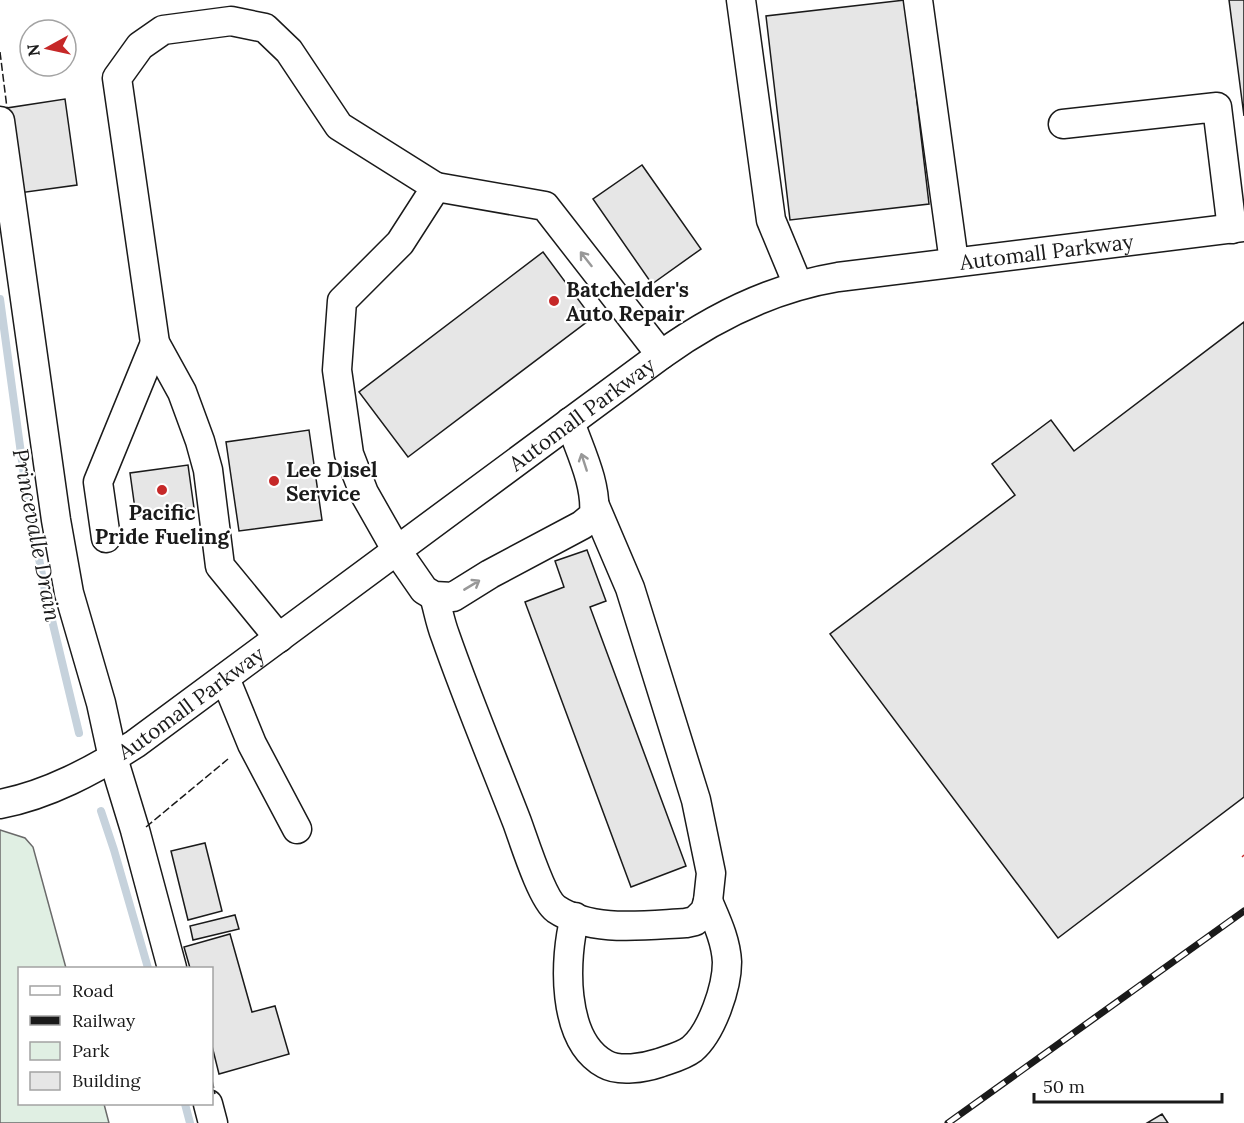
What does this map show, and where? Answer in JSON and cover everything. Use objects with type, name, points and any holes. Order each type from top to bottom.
[{"type":"street","points":[[741,0],[771,220],[798,285]]},
{"type":"street","points":[[918,0],[954,262]]},
{"type":"street","points":[[279,638],[220,566],[208,470],[201,441],[182,392],[155,343],[117,78],[140,46],[163,30],[231,21],[265,28],[290,51],[339,126],[436,186],[545,206],[661,355]]},
{"type":"street","points":[[1063,124],[1217,107],[1238,228]]},
{"type":"street","points":[[0,121],[56,520],[69,593],[171,967]]},
{"type":"street","points":[[436,186],[400,243],[342,301],[337,370],[349,454],[364,493],[417,581],[424,590],[434,596],[453,597],[490,574],[582,525],[594,515],[595,506]]},
{"type":"street","name":"Automall Parkway","points":[[0,804],[15,801],[58,785],[113,758],[135,744],[661,355],[723,316],[760,298],[798,285],[861,273],[1238,228]]},
{"type":"street","points":[[106,538],[98,482],[155,343]]},
{"type":"street","points":[[434,596],[444,633],[539,880],[555,908],[575,917],[609,925],[695,921],[705,911],[711,873],[696,800],[630,588],[595,506],[592,486],[570,422]]},
{"type":"street","points":[[225,678],[252,744],[297,829]]},
{"type":"street","points":[[575,917],[570,938],[568,989],[573,1014],[584,1046],[605,1064],[615,1067],[650,1066],[691,1050],[700,1041],[719,1005],[727,963],[722,935],[708,901]]},
{"type":"street","points":[[208,1105],[213,1123]]},
{"type":"green space","points":[[0,830],[25,838],[33,847],[66,967],[18,967],[18,1105],[104,1105],[109,1123],[0,1123]]},
{"type":"building","points":[[905,0],[929,204],[790,220],[766,16]]},
{"type":"building","points":[[1229,0],[1244,0],[1244,116]]},
{"type":"building","points":[[65,99],[77,185],[19,193],[7,108]]},
{"type":"building","points":[[642,165],[701,249],[652,284],[593,199]]},
{"type":"building","points":[[543,252],[592,318],[408,457],[359,392]]},
{"type":"building","points":[[1244,322],[1244,797],[1058,938],[830,634],[1015,495],[992,464],[1051,420],[1074,451]]},
{"type":"building","name":"Lee Disel Service","points":[[309,430],[322,520],[239,531],[226,442]]},
{"type":"building","name":"Pacific Pride Fueling","points":[[188,465],[194,508],[136,516],[130,473]]},
{"type":"building","points":[[587,550],[606,601],[590,607],[686,866],[631,887],[525,602],[564,587],[555,561]]},
{"type":"building","points":[[205,843],[222,911],[188,920],[171,851]]},
{"type":"building","points":[[235,915],[239,929],[193,940],[190,926]]},
{"type":"building","points":[[230,934],[252,1012],[275,1006],[289,1054],[219,1074],[213,1050],[213,967],[190,967],[184,947]]},
{"type":"building","points":[[1162,1114],[1168,1123],[1147,1123]]},
{"type":"waterway","name":"Princevalle Drain","points":[[0,299],[25,483],[45,591],[79,733]]},
{"type":"waterway","name":"Princevalle Drain","points":[[101,811],[148,967]]},
{"type":"waterway","name":"Princevalle Drain","points":[[185,1105],[190,1123]]},
{"type":"railway","points":[[948,1123],[1244,911]]},
{"type":"fence","points":[[0,52],[7,108]]},
{"type":"fence","points":[[146,827],[228,759]]},
{"type":"fence","points":[[213,1085],[215,1094]]},
{"type":"place","name":"Batchelder's Auto Repair","points":[[554,301]]},
{"type":"place","name":"Lee Disel Service","points":[[274,481]]},
{"type":"place","name":"Pacific Pride Fueling","points":[[162,490]]}]
